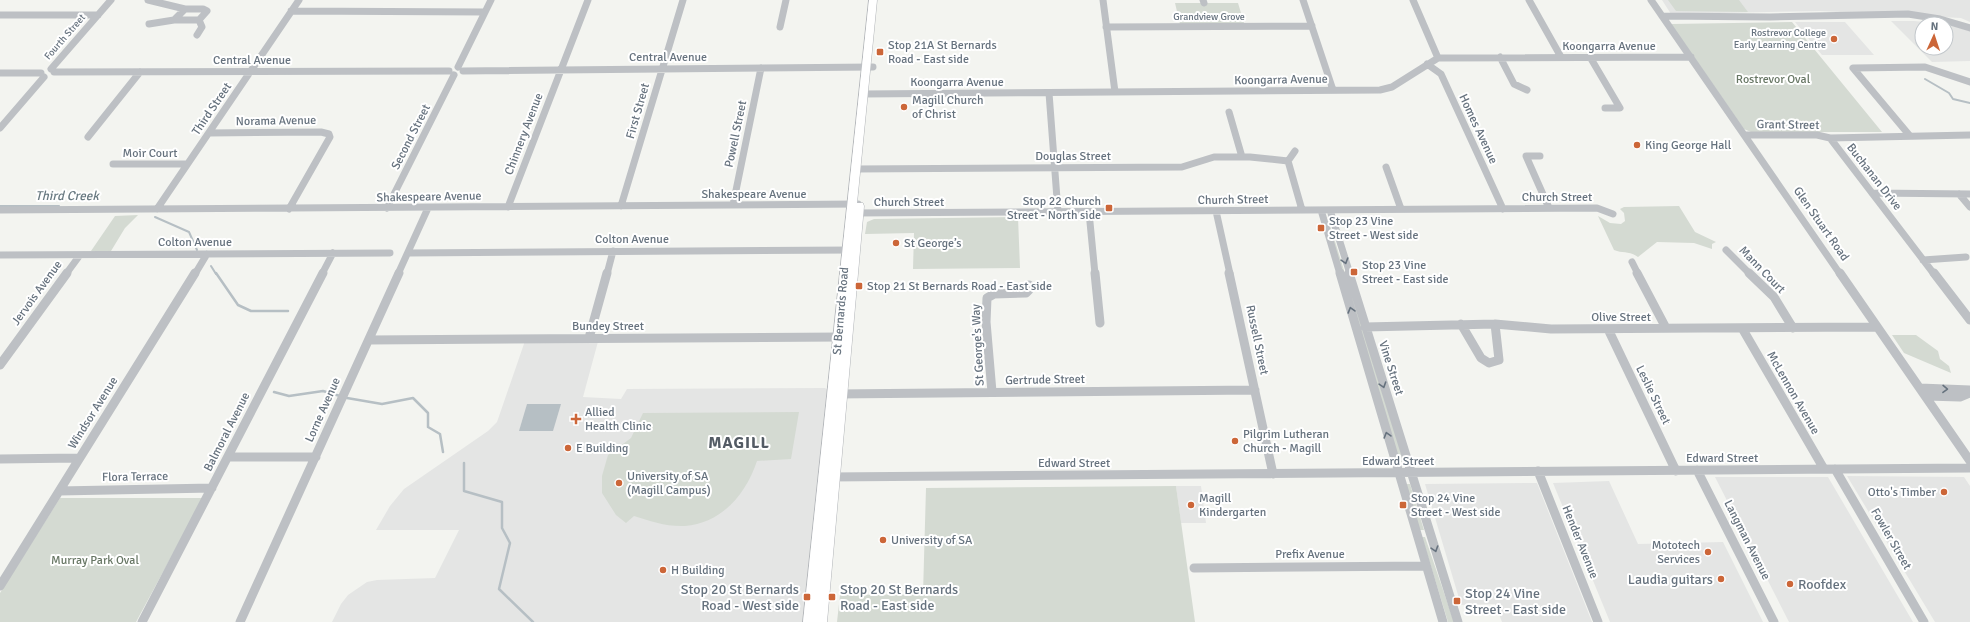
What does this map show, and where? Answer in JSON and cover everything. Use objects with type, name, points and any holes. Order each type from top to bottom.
[{"type":"main road","name":"St Bernards Road","points":[[820,622],[830,477],[867,94],[872,0]]},
{"type":"main road","name":"St Bernards Road","points":[[869,67],[879,0]]},
{"type":"main road","name":"St Bernards Road","points":[[810,622],[830,477]]},
{"type":"street","name":"Fourth Street","points":[[53,71],[111,0]]},
{"type":"street","points":[[148,0],[185,9],[206,10],[205,15],[199,20],[174,20],[149,24]]},
{"type":"street","name":"Third Street","points":[[157,209],[299,0]]},
{"type":"street","points":[[451,73],[452,68],[460,69],[491,0]]},
{"type":"street","name":"Chinnery Avenue","points":[[508,206],[588,0]]},
{"type":"street","name":"First Street","points":[[621,206],[683,0]]},
{"type":"street","points":[[780,27],[786,0]]},
{"type":"street","points":[[1103,0],[1115,92]]},
{"type":"street","points":[[1303,0],[1332,90]]},
{"type":"street","points":[[1413,0],[1438,58]]},
{"type":"street","points":[[1529,0],[1561,57]]},
{"type":"street","name":"Glen Stuart Road","points":[[1651,0],[1970,461]]},
{"type":"street","points":[[174,20],[185,9]]},
{"type":"street","points":[[291,11],[485,12]]},
{"type":"street","points":[[1662,16],[1770,17],[1908,14],[1940,19],[1970,28]]},
{"type":"street","points":[[0,15],[98,15]]},
{"type":"street","points":[[197,35],[202,27],[199,20]]},
{"type":"street","name":"Grandview Grove","points":[[1106,27],[1312,26]]},
{"type":"street","points":[[1590,57],[1620,108],[1605,108]]},
{"type":"street","name":"Koongarra Avenue","points":[[867,94],[1387,89],[1438,58],[1691,57]]},
{"type":"street","points":[[1500,58],[1514,84],[1527,90]]},
{"type":"street","name":"Homes Avenue","points":[[1427,64],[1441,74],[1503,209]]},
{"type":"street","name":"Central Avenue","points":[[460,69],[869,67]]},
{"type":"street","points":[[1910,136],[1853,68],[1925,67],[1970,82]]},
{"type":"street","name":"Powell Street","points":[[733,205],[761,68]]},
{"type":"street","points":[[0,74],[42,75],[53,71]]},
{"type":"street","name":"Central Avenue","points":[[53,71],[451,73]]},
{"type":"street","points":[[88,137],[140,72]]},
{"type":"street","name":"Second Street","points":[[387,208],[451,73]]},
{"type":"street","name":"Fourth Street","points":[[0,128],[42,75]]},
{"type":"street","points":[[1049,93],[1058,212]]},
{"type":"street","points":[[1229,112],[1242,157]]},
{"type":"street","name":"Norama Avenue","points":[[209,133],[321,132],[329,134],[330,137],[289,209]]},
{"type":"street","name":"Grant Street","points":[[1745,135],[1818,135],[1830,138]]},
{"type":"street","name":"Buchanan Drive","points":[[1970,135],[1830,138],[1970,320]]},
{"type":"street","points":[[1295,151],[1288,161],[1302,210]]},
{"type":"street","points":[[1540,156],[1526,156],[1549,208]]},
{"type":"street","name":"Douglas Street","points":[[859,169],[1182,167],[1214,157],[1242,157],[1288,161]]},
{"type":"street","name":"Moir Court","points":[[113,164],[187,164]]},
{"type":"street","points":[[1386,167],[1401,209]]},
{"type":"street","points":[[1872,194],[1970,194]]},
{"type":"street","points":[[1959,194],[1970,207]]},
{"type":"street","name":"Shakespeare Avenue","points":[[0,210],[733,205],[855,209]]},
{"type":"street","name":"Lorne Avenue","points":[[240,622],[316,458],[428,208]]},
{"type":"street","name":"Church Street","points":[[855,209],[1089,212],[1597,208],[1613,214]]},
{"type":"street","name":"Vine Street","points":[[1325,210],[1365,327],[1458,622]]},
{"type":"street","name":"Vine Street","points":[[1325,210],[1398,473],[1443,622]]},
{"type":"street","name":"Russell Street","points":[[1216,211],[1273,474]]},
{"type":"street","points":[[1089,212],[1100,323]]},
{"type":"street","name":"Colton Avenue","points":[[408,252],[851,250]]},
{"type":"street","name":"Mann Court","points":[[1726,250],[1774,297],[1793,328]]},
{"type":"street","points":[[589,338],[613,251]]},
{"type":"street","name":"Balmoral Avenue","points":[[142,622],[333,253]]},
{"type":"street","name":"Colton Avenue","points":[[0,255],[390,253]]},
{"type":"street","name":"Windsor Avenue","points":[[0,586],[207,254]]},
{"type":"street","name":"Jervois Avenue","points":[[0,365],[80,255]]},
{"type":"street","points":[[1923,260],[1966,257]]},
{"type":"street","points":[[1632,262],[1666,328]]},
{"type":"street","name":"St George's Way","points":[[992,392],[986,322],[987,298],[994,294],[1026,293],[1029,290],[1029,285]]},
{"type":"street","points":[[1461,324],[1480,358],[1490,363],[1499,360],[1495,324]]},
{"type":"street","name":"Olive Street","points":[[1365,327],[1495,324],[1550,329],[1877,327]]},
{"type":"street","name":"McLennon Avenue","points":[[1742,328],[1824,469]]},
{"type":"street","name":"Leslie Street","points":[[1608,329],[1676,470]]},
{"type":"street","name":"Bundey Street","points":[[369,340],[843,337]]},
{"type":"street","points":[[1920,388],[1970,390]]},
{"type":"street","name":"Gertrude Street","points":[[838,394],[1255,390]]},
{"type":"street","points":[[1926,396],[1960,397],[1970,393]]},
{"type":"street","points":[[228,457],[316,458]]},
{"type":"street","points":[[0,459],[79,458]]},
{"type":"street","name":"Edward Street","points":[[830,477],[1970,468]]},
{"type":"street","name":"Fowler Street","points":[[1835,469],[1924,622]]},
{"type":"street","name":"Langman Avenue","points":[[1698,470],[1774,622]]},
{"type":"street","name":"Hender Avenue","points":[[1538,472],[1598,622]]},
{"type":"street","name":"Flora Terrace","points":[[59,491],[212,488]]},
{"type":"street","points":[[1416,533],[1429,533]]},
{"type":"street","name":"Prefix Avenue","points":[[1194,568],[1426,566]]},
{"type":"shaded area","points":[[1662,0],[1970,0],[1970,22],[1961,18],[1954,18],[1954,16],[1921,16],[1820,11],[1671,14]]},
{"type":"shaded area","points":[[1891,21],[1914,21],[1914,44]]},
{"type":"shaded area","name":"Rostrevor College Early Learning Centre","points":[[1795,22],[1845,22],[1874,55],[1822,55]]},
{"type":"shaded area","points":[[1954,26],[1970,31],[1970,61],[1932,62],[1926,56],[1954,56]]},
{"type":"shaded area","name":"University of SA (Magill Campus)","points":[[526,338],[599,338],[583,397],[621,399],[627,389],[825,388],[834,394],[810,622],[332,622],[341,604],[348,595],[367,582],[377,580],[435,578],[459,530],[376,530],[390,506],[404,489],[488,431],[497,422]]},
{"type":"shaded area","points":[[527,404],[561,404],[553,431],[519,431]]},
{"type":"shaded area","points":[[1847,476],[1964,477],[1970,486],[1970,622],[1935,622]]},
{"type":"shaded area","points":[[1715,477],[1828,477],[1913,622],[1789,622]]},
{"type":"shaded area","points":[[1609,481],[1638,544],[1723,542],[1763,622],[1610,622],[1553,483]]},
{"type":"shaded area","points":[[1537,483],[1592,622],[1502,622],[1495,604],[1461,605],[1425,484]]},
{"type":"shaded area","name":"Magill Kindergarten","points":[[1176,486],[1201,486],[1206,523],[1181,523]]},
{"type":"green space","points":[[1668,0],[1739,0],[1748,12],[1676,11]]},
{"type":"green space","points":[[1175,3],[1238,3],[1244,23],[1180,24]]},
{"type":"green space","name":"Rostrevor Oval","points":[[1792,22],[1882,132],[1751,132],[1744,129],[1671,24]]},
{"type":"green space","points":[[1679,206],[1695,232],[1716,242],[1712,244],[1712,249],[1694,243],[1657,242],[1638,257],[1617,251],[1614,250],[1598,216],[1610,223],[1621,224],[1625,221],[1624,213],[1620,209],[1624,207]]},
{"type":"green space","points":[[138,215],[125,228],[111,251],[91,251],[115,216]]},
{"type":"green space","points":[[1018,217],[1020,268],[913,269],[914,233],[865,234],[867,222],[874,219]]},
{"type":"green space","points":[[1325,219],[1328,219],[1404,462],[1399,462]]},
{"type":"green space","points":[[1892,335],[1916,335],[1938,351],[1940,359],[1949,366],[1951,373],[1904,353]]},
{"type":"green space","points":[[799,412],[791,459],[757,461],[746,485],[731,505],[721,513],[698,524],[672,526],[634,516],[626,523],[616,515],[602,493],[602,476],[608,455],[631,438],[643,413]]},
{"type":"green space","points":[[1406,484],[1410,484],[1424,530],[1419,530]]},
{"type":"green space","points":[[1176,486],[1195,622],[837,622],[840,595],[923,594],[926,488]]},
{"type":"green space","name":"Murray Park Oval","points":[[60,498],[203,498],[136,622],[0,622],[0,593]]},
{"type":"green space","points":[[1422,537],[1425,537],[1454,622],[1448,622]]},
{"type":"waterway","points":[[1925,79],[1949,93],[1953,99],[1970,103]]},
{"type":"waterway","name":"Third Creek","points":[[0,206],[59,206]]},
{"type":"waterway","name":"Third Creek","points":[[155,217],[189,232],[197,250]]},
{"type":"waterway","name":"Third Creek","points":[[211,266],[216,274]]},
{"type":"waterway","name":"Third Creek","points":[[216,273],[238,305],[251,311],[288,311]]},
{"type":"waterway","name":"Third Creek","points":[[274,392],[289,396],[323,391],[340,396]]},
{"type":"waterway","name":"Third Creek","points":[[347,398],[382,404],[413,398],[428,413],[428,427],[440,434],[443,452]]},
{"type":"waterway","name":"Third Creek","points":[[464,463],[464,491],[502,502],[502,528],[510,543],[499,589],[533,622]]},
{"type":"place","name":"Rostrevor College Early Learning Centre","points":[[1834,39]]},
{"type":"place","name":"Stop 21A St Bernards Road - East side","points":[[880,52]]},
{"type":"place","name":"Magill Church of Christ","points":[[904,107]]},
{"type":"place","name":"King George Hall","points":[[1637,145]]},
{"type":"place","name":"Stop 22 Church Street - North side","points":[[1109,208]]},
{"type":"place","name":"Stop 23 Vine Street - West side","points":[[1321,228]]},
{"type":"place","name":"St George’s","points":[[896,243]]},
{"type":"place","name":"Stop 23 Vine Street - East side","points":[[1354,272]]},
{"type":"place","name":"Stop 21 St Bernards Road - East side","points":[[859,286]]},
{"type":"place","name":"Allied Health Clinic","points":[[576,419]]},
{"type":"place","name":"Pilgrim Lutheran Church - Magill","points":[[1235,441]]},
{"type":"place","name":"E Building","points":[[568,448]]},
{"type":"place","name":"University of SA (Magill Campus)","points":[[619,483]]},
{"type":"place","name":"Otto's Timber","points":[[1944,492]]},
{"type":"place","name":"Magill Kindergarten","points":[[1191,505]]},
{"type":"place","name":"Stop 24 Vine Street - West side","points":[[1403,505]]},
{"type":"place","name":"University of SA","points":[[883,540]]},
{"type":"place","name":"Mototech Services","points":[[1708,552]]},
{"type":"place","name":"H Building","points":[[663,570]]},
{"type":"place","name":"Laudia guitars","points":[[1721,579]]},
{"type":"place","name":"Roofdex","points":[[1790,584]]},
{"type":"place","name":"Stop 20 St Bernards Road - West side","points":[[807,597]]},
{"type":"place","name":"Stop 20 St Bernards Road - East side","points":[[832,597]]},
{"type":"place","name":"Stop 24 Vine Street - East side","points":[[1457,601]]},
{"type":"district","name":"MAGILL","points":[[739,443]]}]
